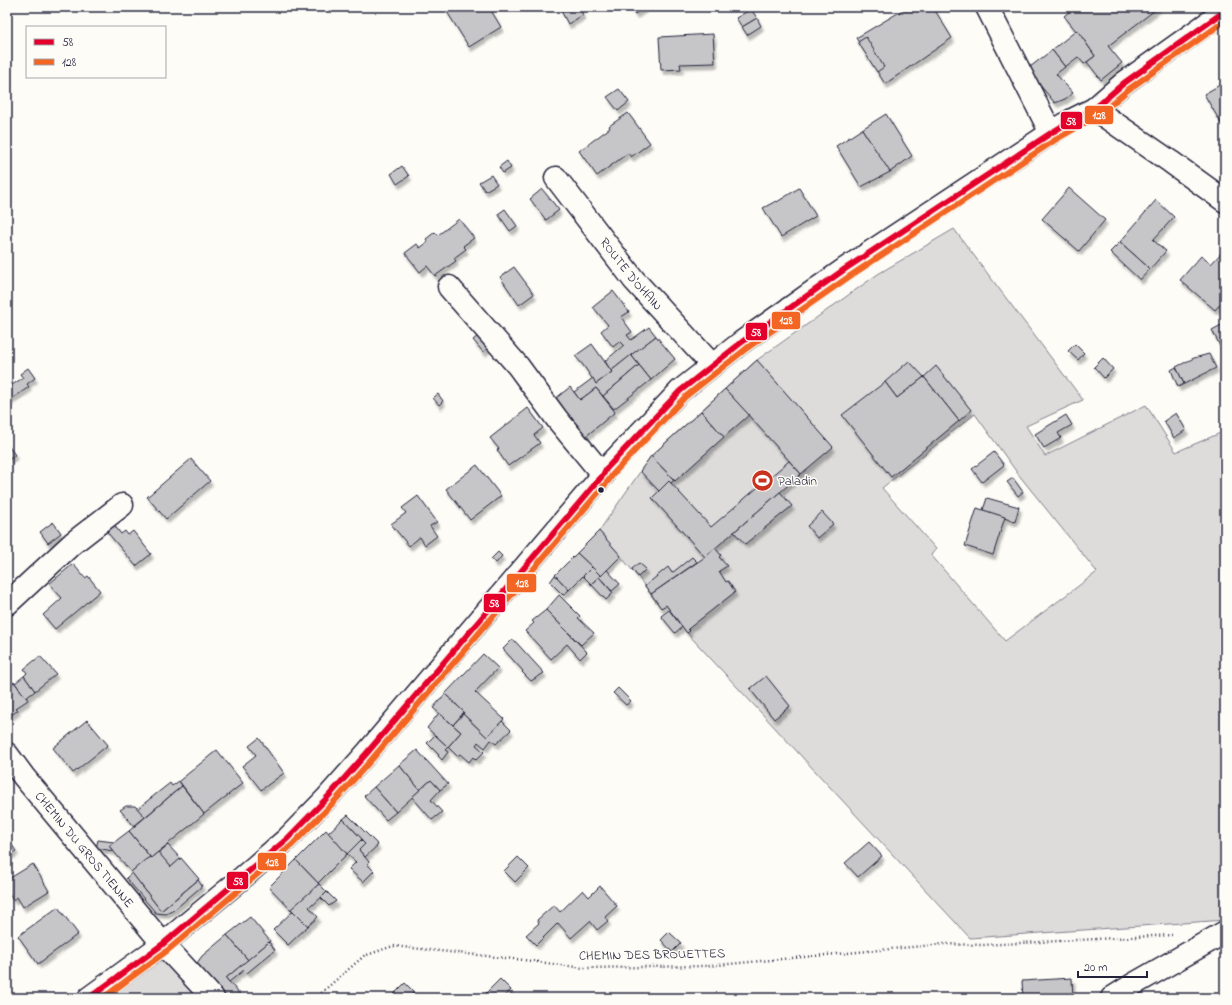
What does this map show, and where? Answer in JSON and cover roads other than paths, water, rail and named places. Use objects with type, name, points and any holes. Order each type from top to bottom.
[{"type":"main road","points":[[987,7],[1051,133]]},
{"type":"main road","points":[[89,998],[163,944],[235,884],[287,839],[326,799],[366,754],[604,472],[680,391],[742,342],[845,269],[1051,133],[1094,109],[1124,83],[1225,11]]},
{"type":"main road","points":[[1094,109],[1225,201]]},
{"type":"main road","name":"ROUTE D'OHAIN","points":[[556,178],[634,280],[712,365]]},
{"type":"main road","points":[[449,287],[518,366],[557,419],[604,472]]},
{"type":"main road","points":[[7,604],[73,543],[122,505]]},
{"type":"main road","name":"CHEMIN DU GROS TIENNE","points":[[7,754],[34,789],[163,944],[213,998]]},
{"type":"main road","points":[[1112,998],[1140,980],[1225,932]]},
{"type":"place","name":"Paladin","points":[[762,481]]}]
